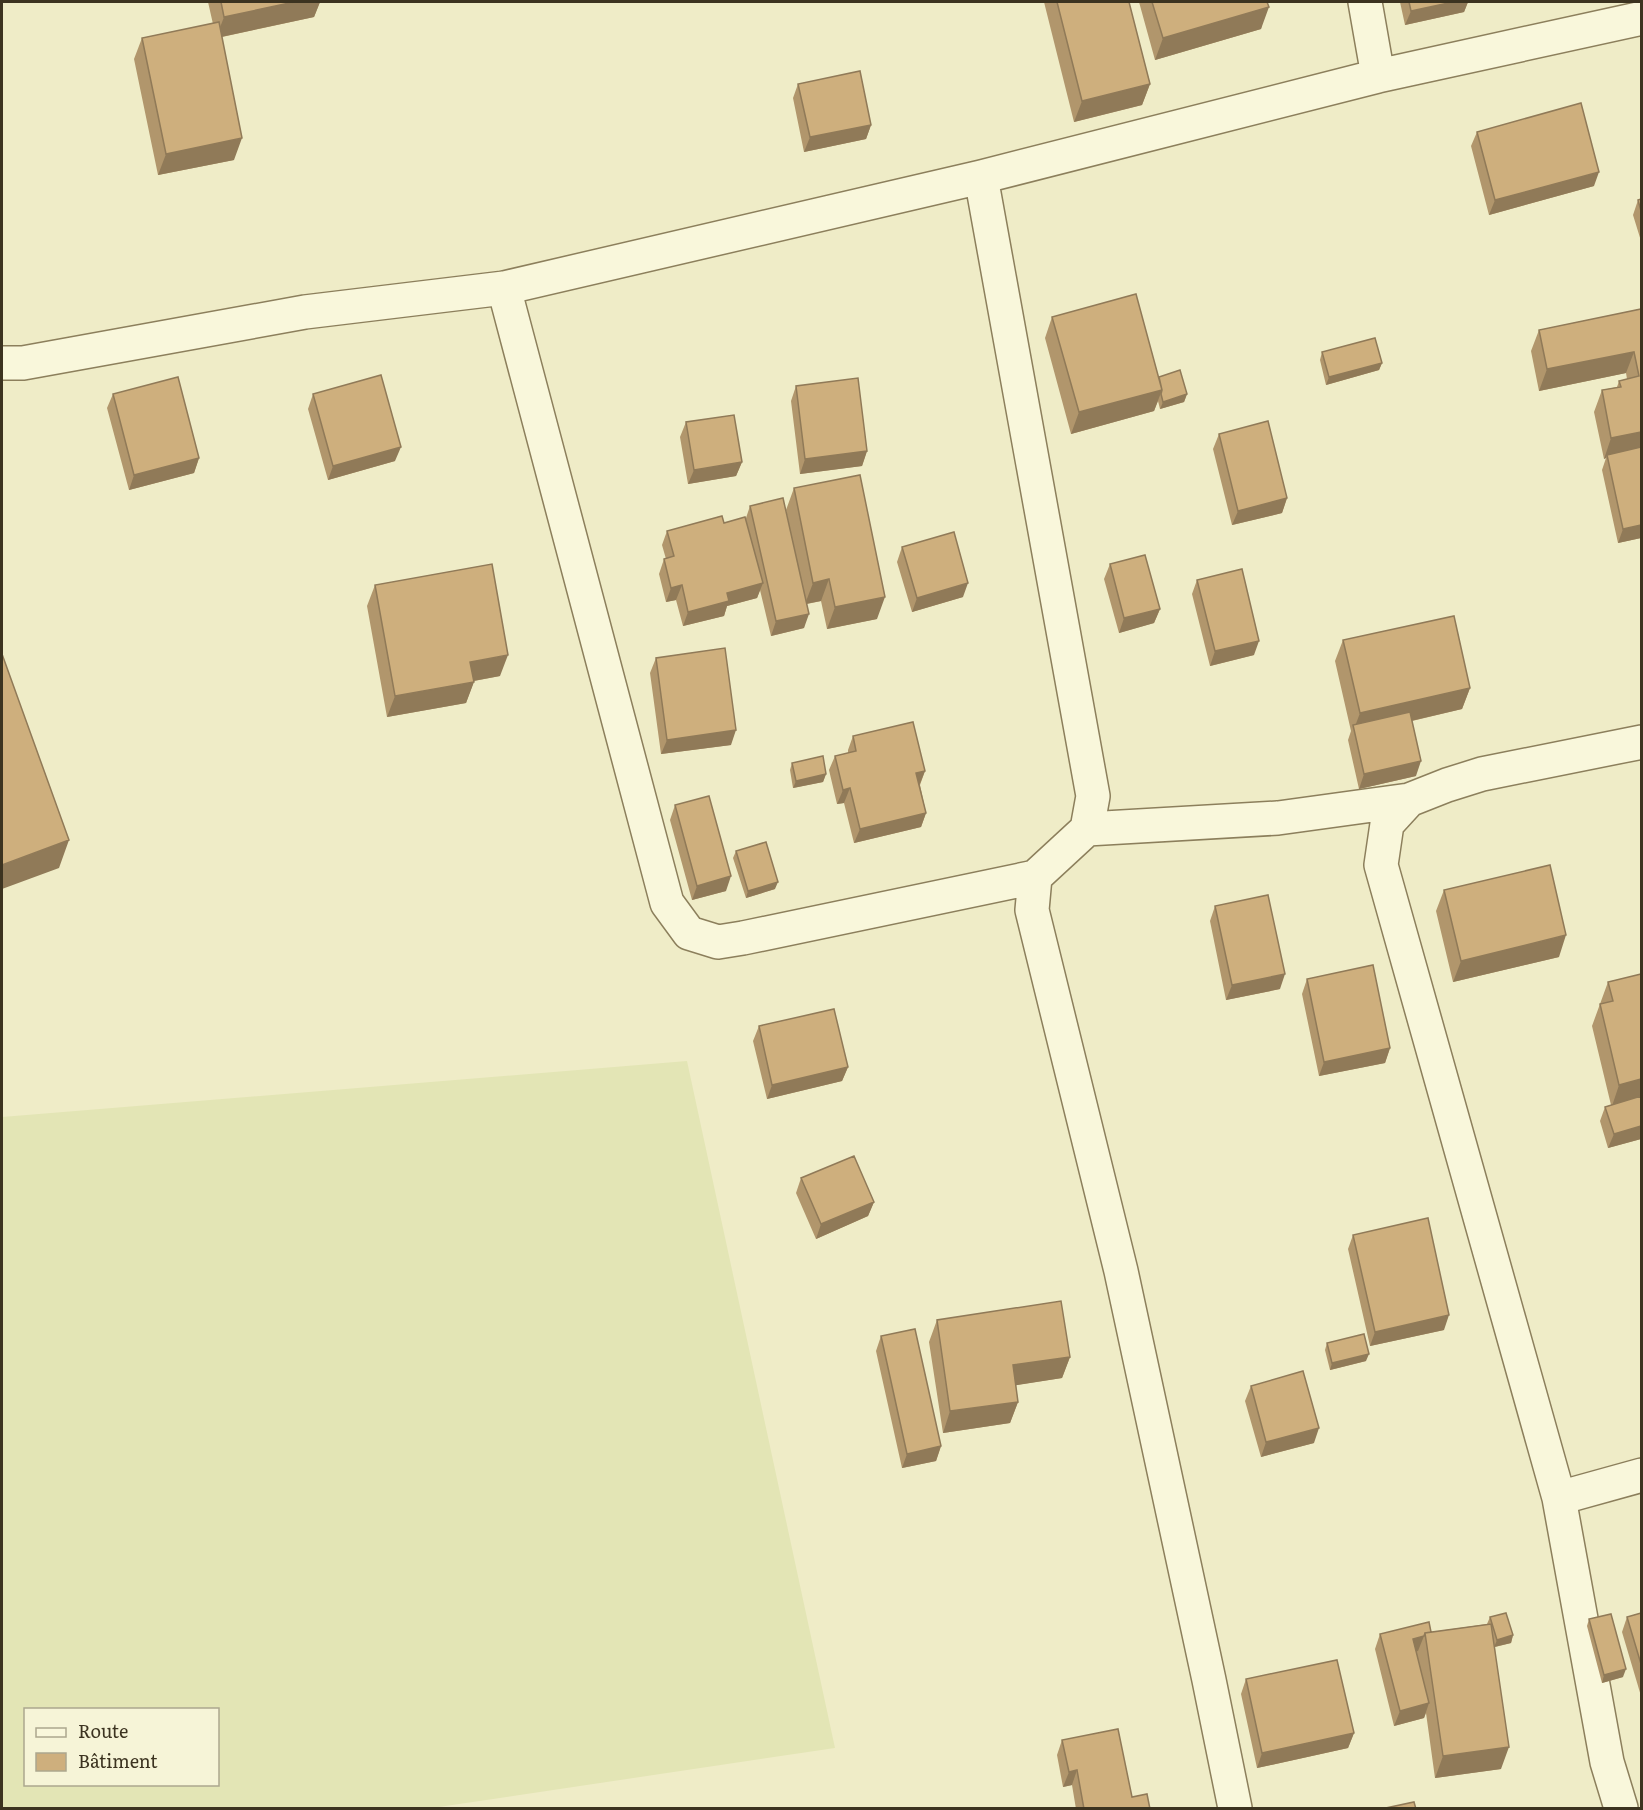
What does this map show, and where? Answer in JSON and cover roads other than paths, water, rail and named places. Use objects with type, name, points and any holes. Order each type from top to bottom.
[{"type":"street","points":[[1365,2],[1378,76]]},
{"type":"street","points":[[2,363],[23,363],[305,312],[504,288],[981,177],[1378,76],[1641,18]]},
{"type":"street","points":[[504,288],[667,903],[689,933],[718,942],[743,938],[1035,877],[1087,829],[1093,796],[981,177]]},
{"type":"street","points":[[1087,829],[1278,819],[1409,800],[1482,774],[1641,742]]},
{"type":"street","points":[[1409,800],[1387,824],[1381,865],[1559,1498],[1607,1762],[1621,1809]]},
{"type":"street","points":[[1035,877],[1032,910],[1121,1271],[1235,1809]]},
{"type":"street","points":[[1559,1498],[1641,1475]]}]
